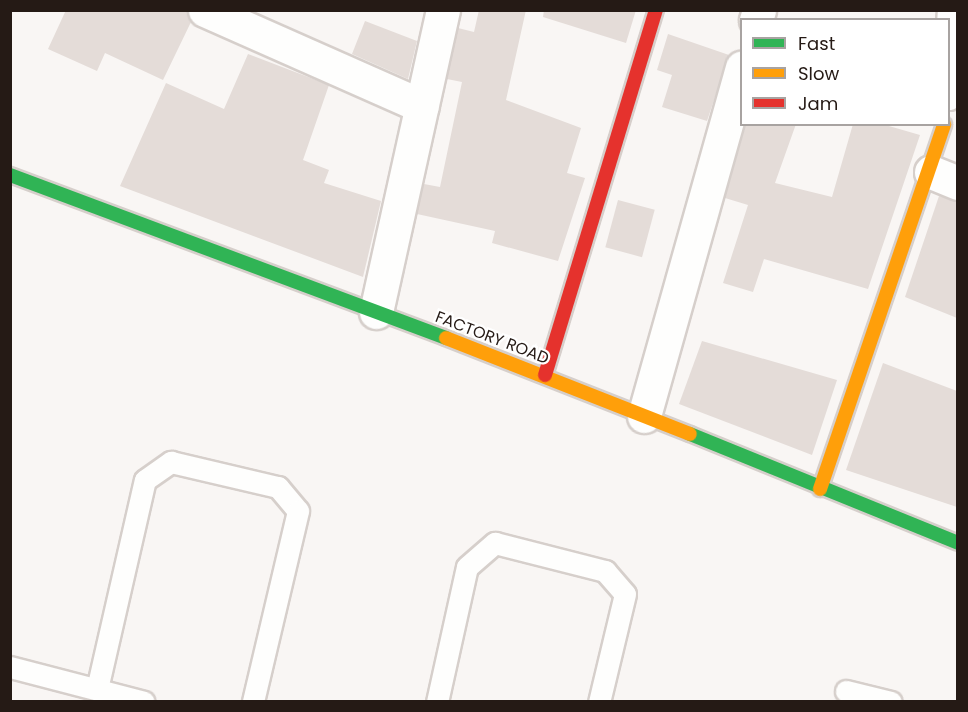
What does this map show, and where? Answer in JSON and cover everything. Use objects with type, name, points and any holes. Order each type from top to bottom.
[{"type":"street","points":[[205,10],[422,106]]},
{"type":"street","points":[[376,312],[443,10]]},
{"type":"street","points":[[545,375],[656,10]]},
{"type":"street","points":[[950,65],[954,10]]},
{"type":"street","points":[[644,416],[740,72]]},
{"type":"street","points":[[820,489],[944,177],[944,126]]},
{"type":"street","name":"FACTORY ROAD","points":[[10,175],[545,375],[957,543]]},
{"type":"lane","points":[[97,690],[146,480],[171,462],[278,487],[298,511],[253,702]]},
{"type":"lane","points":[[438,702],[467,567],[495,543],[605,571],[625,594],[599,702]]},
{"type":"lane","points":[[10,667],[144,702]]},
{"type":"lane","points":[[846,691],[891,702]]},
{"type":"building","points":[[66,10],[187,10],[191,22],[163,80],[105,53],[97,71],[48,49]]},
{"type":"building","points":[[479,10],[526,10],[506,100],[581,128],[567,173],[585,178],[558,261],[492,243],[495,231],[417,214],[424,184],[440,187],[462,82],[447,79],[458,28],[474,32]]},
{"type":"building","points":[[544,10],[636,10],[626,43],[543,17]]},
{"type":"building","points":[[365,21],[417,41],[408,79],[352,54]]},
{"type":"building","points":[[668,34],[729,55],[707,121],[662,107],[672,75],[657,70]]},
{"type":"building","points":[[248,54],[329,85],[303,160],[329,170],[324,183],[381,201],[363,277],[120,186],[166,83],[224,109]]},
{"type":"building","points":[[745,126],[795,126],[775,183],[832,197],[852,126],[889,126],[920,135],[868,289],[764,259],[753,292],[723,283],[748,205],[725,198]]},
{"type":"building","points":[[939,196],[957,201],[957,318],[905,297]]},
{"type":"building","points":[[618,200],[655,210],[642,257],[605,247]]},
{"type":"building","points":[[702,341],[837,380],[812,455],[679,404]]},
{"type":"building","points":[[883,363],[957,391],[957,507],[846,470]]},
{"type":"traffic: fast","points":[[10,175],[446,338]]},
{"type":"traffic: fast","points":[[690,434],[958,543]]},
{"type":"traffic: slow","points":[[820,489],[943,126]]},
{"type":"traffic: slow","points":[[446,338],[690,434]]},
{"type":"traffic: jam","points":[[545,375],[656,10]]}]
